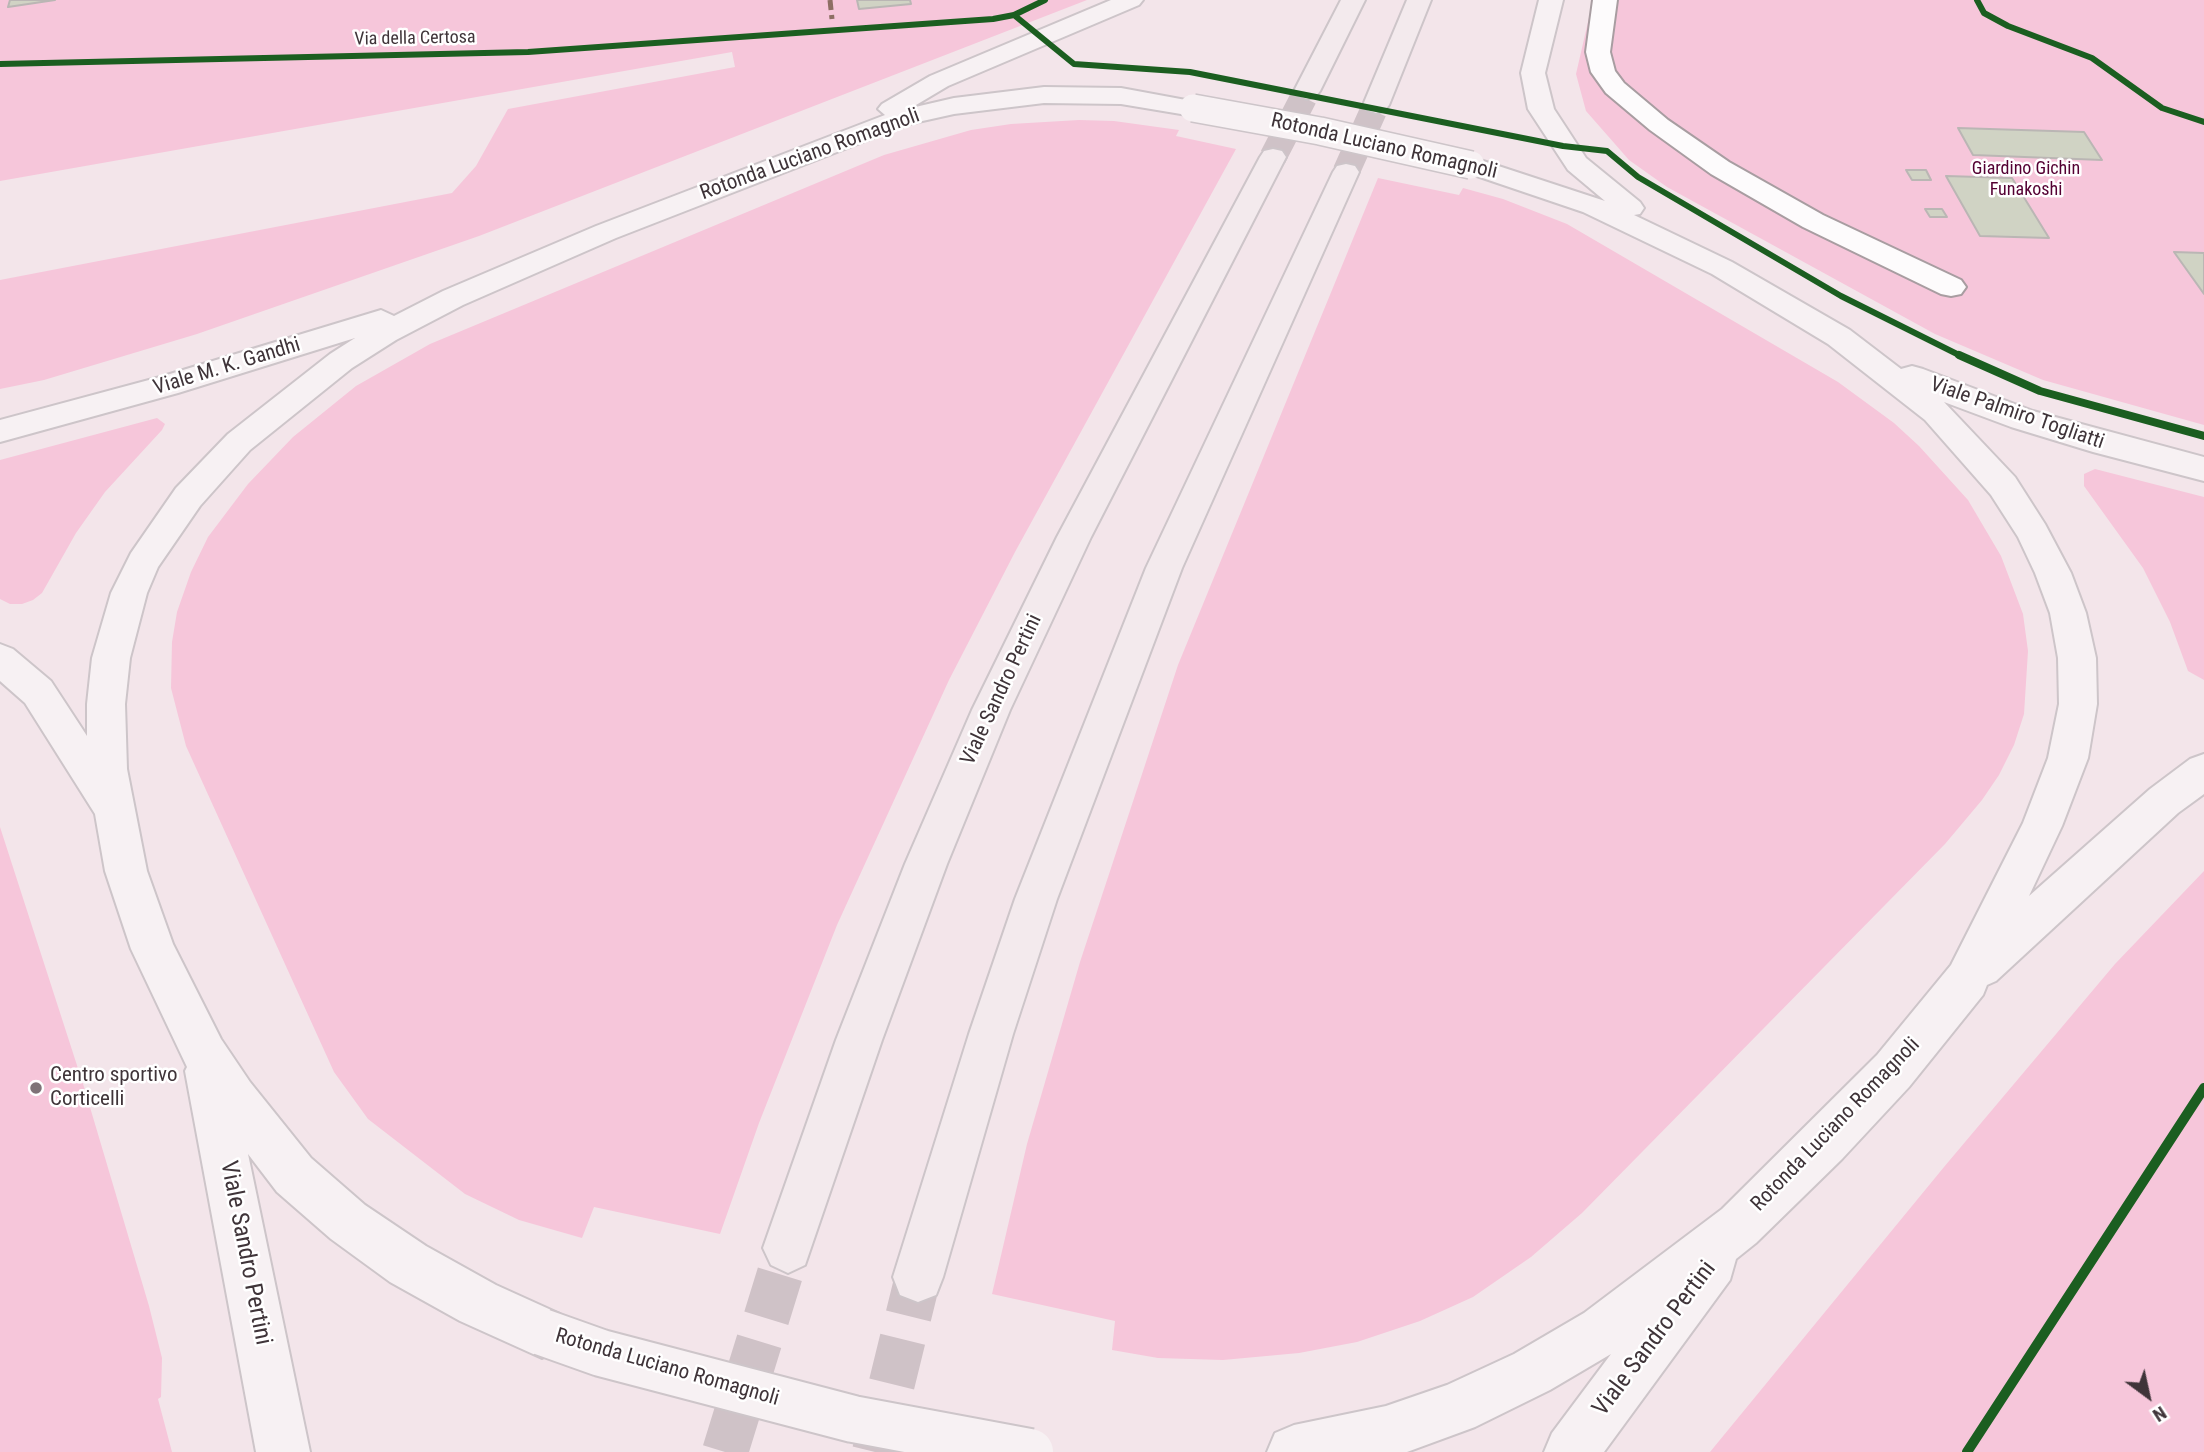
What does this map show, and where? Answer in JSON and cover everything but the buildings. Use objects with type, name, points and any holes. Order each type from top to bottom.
[{"type":"highway","points":[[1307,91],[1353,0]]},
{"type":"highway","points":[[1376,105],[1419,0]]},
{"type":"highway","name":"Viale Sandro Pertini","points":[[788,1248],[859,1040],[907,914],[991,710],[1074,537],[1273,157]]},
{"type":"highway","points":[[918,1277],[1011,972],[1090,754],[1164,568],[1346,172]]},
{"type":"main road","points":[[829,145],[939,80],[1081,23],[1130,0]]},
{"type":"main road","points":[[1551,0],[1533,73],[1541,109],[1577,164],[1669,241]]},
{"type":"main road","name":"Rotonda Luciano Romagnoli","points":[[1030,1452],[853,1419],[601,1353],[542,1332],[478,1303],[408,1264],[348,1222],[294,1175],[234,1098],[205,1055],[153,949],[126,871],[107,769],[105,731],[111,658],[129,593],[158,538],[202,482],[239,442],[341,361],[385,333],[453,298],[606,232],[901,118],[1009,97],[1072,94],[1121,96],[1193,107],[1320,131],[1471,165],[1593,206],[1669,241],[1756,287],[1839,337],[1936,412],[2003,486],[2034,533],[2053,573],[2068,613],[2077,658],[2078,704],[2068,758],[2042,826],[1967,980],[1893,1071],[1739,1226],[1602,1331],[1532,1372],[1456,1409],[1386,1433],[1294,1452]]},
{"type":"main road","name":"Viale M. K. Gandhi","points":[[0,431],[167,386],[453,298]]},
{"type":"main road","name":"Viale Palmiro Togliatti","points":[[1839,337],[1898,370],[1983,406],[2105,444],[2204,469]]},
{"type":"main road","points":[[0,659],[37,692],[114,811]]},
{"type":"main road","points":[[1967,980],[2164,801],[2204,771]]},
{"type":"main road","name":"Viale Sandro Pertini","points":[[205,1055],[283,1452]]},
{"type":"main road","name":"Viale Sandro Pertini","points":[[1571,1452],[1739,1226]]},
{"type":"lane","points":[[1605,0],[1598,52],[1603,72],[1615,88],[1659,125],[1720,168],[1813,221],[1951,287]]},
{"type":"green space","points":[[0,0],[1087,0],[479,236],[197,334],[44,380],[0,389],[0,280],[452,193],[476,166],[508,109],[735,67],[732,52],[0,181]]},
{"type":"green space","name":"Giardino Gichin Funakoshi","points":[[1593,0],[2204,0],[2204,425],[2043,380],[1935,334],[1667,187],[1629,160],[1586,111],[1576,74]]},
{"type":"green space","points":[[1114,121],[1179,130],[1176,136],[1236,149],[1015,552],[949,680],[837,925],[759,1123],[720,1234],[594,1207],[582,1238],[519,1220],[465,1194],[368,1119],[334,1072],[186,746],[171,688],[172,642],[177,612],[191,572],[208,537],[248,484],[293,437],[356,386],[430,344],[884,155],[971,130],[1011,124]]},
{"type":"green space","points":[[1378,178],[1459,195],[1463,188],[1503,199],[1567,224],[1838,382],[1894,423],[1968,500],[2001,556],[2023,614],[2028,651],[2024,714],[2014,745],[1999,775],[1945,844],[1582,1213],[1531,1257],[1473,1297],[1420,1321],[1357,1342],[1299,1353],[1223,1360],[1158,1358],[1112,1350],[1115,1321],[992,1294],[1027,1144],[1080,962],[1178,665]]},
{"type":"green space","points":[[157,418],[165,424],[162,430],[105,492],[76,533],[42,593],[22,604],[10,604],[0,599],[0,460]]},
{"type":"green space","points":[[2095,469],[2204,497],[2204,680],[2188,671],[2170,622],[2143,568],[2084,486],[2084,474]]},
{"type":"green space","name":"Centro sportivo Corticelli","points":[[0,827],[84,1087],[149,1306],[162,1358],[161,1397],[158,1399],[172,1452],[0,1452]]},
{"type":"green space","points":[[2204,871],[2204,1452],[1710,1452],[2115,964]]},
{"type":"tunnel","points":[[1273,157],[1307,91]]},
{"type":"tunnel","points":[[1346,172],[1376,105]]},
{"type":"tunnel","points":[[725,1452],[788,1248]]},
{"type":"tunnel","points":[[875,1452],[918,1277]]},
{"type":"marked path","points":[[830,0],[832,19]]},
{"type":"cycle path","name":"Via della Certosa","points":[[0,64],[528,52],[993,19],[1014,15],[1045,0]]},
{"type":"cycle path","points":[[1977,0],[1984,13],[2008,26],[2092,58],[2162,108],[2204,122]]},
{"type":"cycle path","points":[[1014,15],[1074,64],[1190,72],[1563,146],[1607,151],[1638,177],[1841,296],[1933,344],[2040,391],[2204,436]]},
{"type":"cycle path","points":[[1967,1452],[2204,1088]]},
{"type":"place","name":"Centro sportivo Corticelli","points":[[36,1088]]}]
